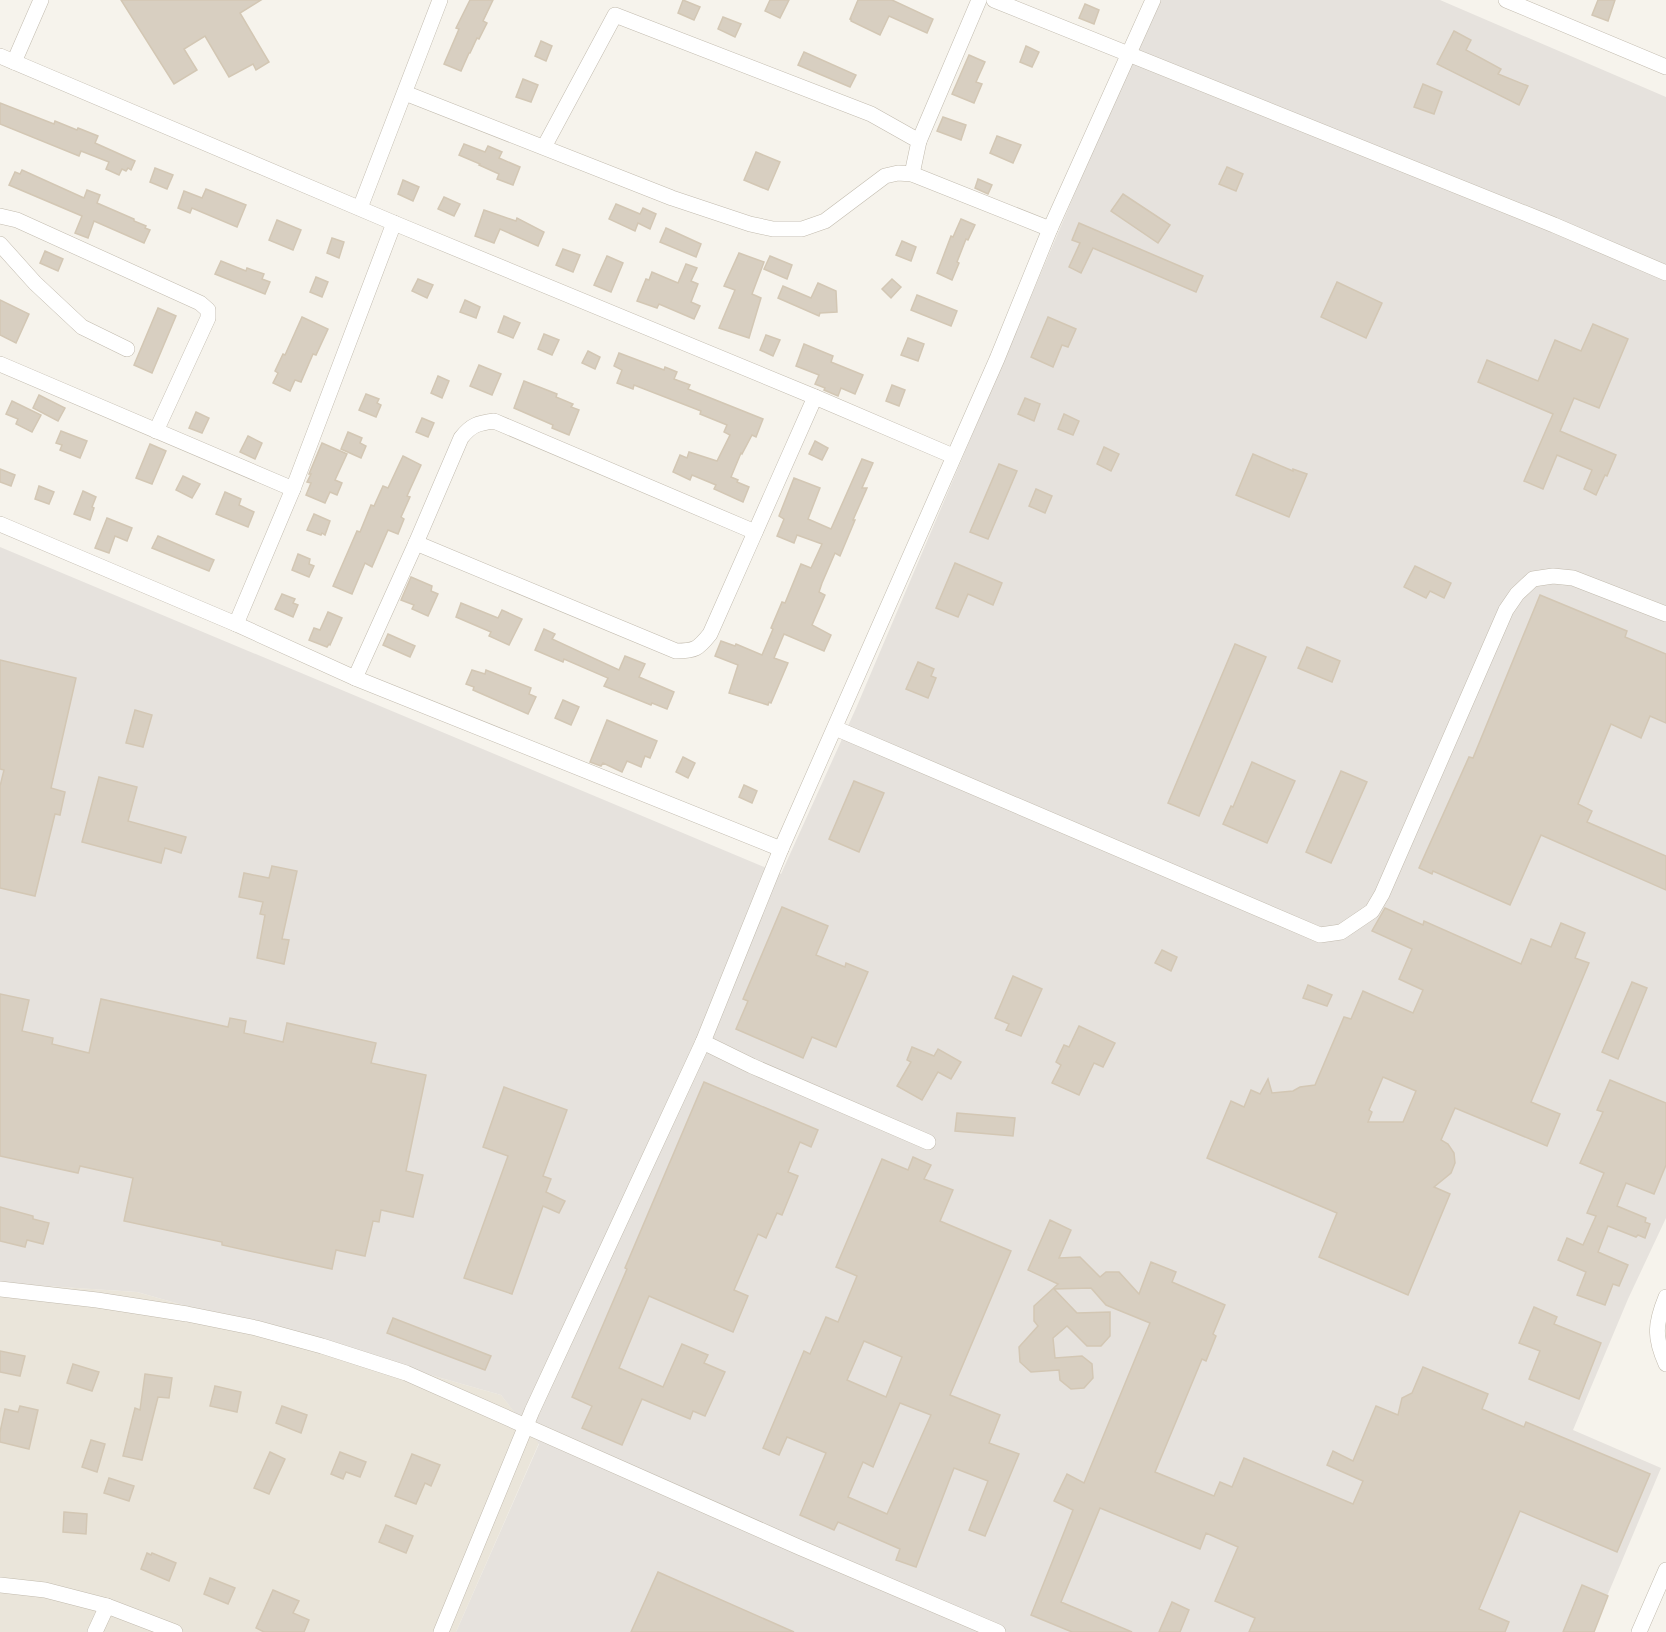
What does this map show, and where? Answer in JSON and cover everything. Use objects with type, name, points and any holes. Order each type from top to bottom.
[{"type":"street","points":[[40,0],[7,59],[953,456]]},
{"type":"street","points":[[360,208],[440,0]]},
{"type":"street","points":[[912,174],[919,141],[980,0]]},
{"type":"street","points":[[994,0],[1554,225],[1666,273]]},
{"type":"street","points":[[441,1632],[526,1426],[703,1042],[782,849],[997,359],[1050,229],[1153,0]]},
{"type":"street","points":[[1506,0],[1666,67]]},
{"type":"street","points":[[544,147],[615,15],[871,114],[919,141]]},
{"type":"street","points":[[405,93],[672,198],[772,229],[802,229],[825,221],[885,176],[898,173],[912,174],[1050,229]]},
{"type":"street","points":[[0,216],[17,220],[200,303],[208,310],[208,318],[156,431]]},
{"type":"street","points":[[236,624],[293,489],[394,223]]},
{"type":"street","points":[[0,244],[19,267],[82,327],[127,349]]},
{"type":"street","points":[[0,364],[293,489]]},
{"type":"street","points":[[416,543],[676,651],[690,651],[700,647],[710,634],[815,397]]},
{"type":"street","points":[[355,678],[461,438],[469,429],[481,423],[494,421],[755,532]]},
{"type":"street","points":[[0,524],[236,624],[355,678],[782,849]]},
{"type":"street","points":[[835,728],[1320,935],[1341,932],[1372,910],[1382,894],[1506,610],[1517,594],[1533,579],[1553,576],[1574,578],[1666,614]]},
{"type":"street","points":[[703,1042],[928,1142]]},
{"type":"street","points":[[0,1289],[119,1303],[256,1328],[406,1373],[801,1548],[998,1632]]},
{"type":"street","points":[[1666,1297],[1657,1321],[1657,1331],[1666,1364]]},
{"type":"street","points":[[1639,1632],[1666,1569]]},
{"type":"street","points":[[0,1585],[45,1590],[107,1606],[176,1632]]},
{"type":"street","points":[[95,1632],[107,1606]]},
{"type":"shaded area","points":[[1157,0],[1440,0],[1666,97],[1666,1218],[1628,1299],[1573,1430],[1661,1468],[1592,1632],[456,1632],[539,1444],[501,1395],[137,1292],[0,1283],[0,547],[781,874],[857,706]]},
{"type":"shaded area","points":[[0,1283],[137,1292],[501,1395],[539,1443],[456,1632],[0,1632]]},
{"type":"building","points":[[121,0],[261,0],[240,13],[269,62],[256,70],[253,64],[229,77],[205,36],[184,49],[197,70],[174,84]]},
{"type":"building","points":[[470,0],[493,0],[483,21],[487,23],[461,71],[444,64],[459,29],[456,28]]},
{"type":"building","points":[[683,0],[700,7],[694,20],[678,13]]},
{"type":"building","points":[[770,0],[789,0],[780,18],[765,11]]},
{"type":"building","points":[[858,0],[892,0],[933,19],[927,33],[889,16],[880,35],[851,21]]},
{"type":"building","points":[[1598,0],[1615,0],[1608,21],[1592,15]]},
{"type":"building","points":[[1085,4],[1099,10],[1094,24],[1079,18]]},
{"type":"building","points":[[723,17],[741,24],[735,37],[718,29]]},
{"type":"building","points":[[1454,31],[1471,40],[1466,50],[1501,69],[1498,74],[1528,86],[1519,105],[1437,64]]},
{"type":"building","points":[[541,41],[552,46],[546,61],[535,56]]},
{"type":"building","points":[[1026,46],[1039,52],[1032,67],[1020,62]]},
{"type":"building","points":[[804,52],[856,75],[850,87],[798,65]]},
{"type":"building","points":[[969,55],[985,62],[976,82],[982,84],[974,103],[952,94]]},
{"type":"building","points":[[523,79],[538,85],[531,102],[516,97]]},
{"type":"building","points":[[1423,84],[1442,92],[1434,114],[1414,107]]},
{"type":"building","points":[[0,103],[54,124],[55,121],[98,136],[95,143],[135,161],[131,170],[122,169],[119,175],[106,169],[109,162],[81,151],[79,156],[0,124]]},
{"type":"building","points":[[943,117],[966,125],[961,140],[937,131]]},
{"type":"building","points":[[997,136],[1021,145],[1013,163],[990,153]]},
{"type":"building","points":[[464,144],[485,152],[488,146],[502,152],[499,158],[520,167],[513,185],[497,179],[499,174],[459,155]]},
{"type":"building","points":[[756,152],[780,162],[768,190],[744,180]]},
{"type":"building","points":[[1227,167],[1243,174],[1236,191],[1219,184]]},
{"type":"building","points":[[155,168],[173,175],[167,189],[150,182]]},
{"type":"building","points":[[22,170],[84,198],[87,190],[100,195],[97,203],[134,219],[150,230],[144,243],[94,221],[88,238],[75,233],[82,216],[9,185],[15,172],[20,174]]},
{"type":"building","points":[[978,179],[992,185],[988,194],[975,188]]},
{"type":"building","points":[[403,180],[419,187],[413,201],[398,194]]},
{"type":"building","points":[[206,189],[246,205],[237,227],[192,208],[190,213],[178,208],[184,191],[202,198]]},
{"type":"building","points":[[1123,194],[1170,225],[1158,243],[1111,211]]},
{"type":"building","points":[[444,197],[460,204],[454,216],[438,209]]},
{"type":"building","points":[[616,204],[640,214],[643,208],[656,214],[650,229],[638,223],[635,231],[609,219]]},
{"type":"building","points":[[484,210],[516,221],[517,218],[544,232],[538,246],[500,229],[494,243],[475,236]]},
{"type":"building","points":[[961,219],[975,225],[968,240],[966,239],[952,280],[937,273],[951,236],[953,237]]},
{"type":"building","points":[[277,220],[301,230],[293,250],[269,240]]},
{"type":"building","points":[[1079,223],[1203,276],[1196,292],[1093,248],[1081,273],[1069,267],[1080,243],[1072,240]]},
{"type":"building","points":[[666,228],[701,244],[696,257],[660,242]]},
{"type":"building","points":[[332,238],[344,242],[339,258],[327,253]]},
{"type":"building","points":[[902,241],[916,247],[911,261],[896,255]]},
{"type":"building","points":[[563,249],[580,255],[573,272],[556,265]]},
{"type":"building","points":[[45,251],[63,259],[58,271],[40,263]]},
{"type":"building","points":[[739,253],[764,262],[752,294],[761,298],[749,338],[719,328],[735,290],[724,286]]},
{"type":"building","points":[[607,256],[623,263],[611,292],[594,285]]},
{"type":"building","points":[[770,256],[792,265],[787,279],[764,269]]},
{"type":"building","points":[[221,261],[246,271],[247,268],[264,274],[262,279],[270,282],[265,294],[215,274]]},
{"type":"building","points":[[686,264],[697,268],[691,281],[698,284],[691,302],[700,306],[694,319],[659,304],[657,308],[637,301],[646,279],[649,280],[652,272],[678,283]]},
{"type":"building","points":[[316,277],[328,282],[322,297],[310,292]]},
{"type":"building","points":[[418,279],[433,285],[427,298],[412,291]]},
{"type":"building","points":[[892,279],[901,287],[891,298],[882,289]]},
{"type":"building","points":[[1337,282],[1382,303],[1366,338],[1321,317]]},
{"type":"building","points":[[818,283],[836,291],[837,312],[820,313],[819,316],[778,298],[783,286],[811,298]]},
{"type":"building","points":[[917,295],[957,311],[951,326],[911,310]]},
{"type":"building","points":[[0,300],[29,314],[16,343],[0,335]]},
{"type":"building","points":[[465,300],[480,307],[476,318],[460,312]]},
{"type":"building","points":[[158,308],[176,316],[152,373],[134,365]]},
{"type":"building","points":[[504,316],[520,323],[513,338],[498,332]]},
{"type":"building","points":[[302,317],[328,329],[316,355],[313,354],[301,382],[295,380],[290,391],[273,383],[278,373],[275,371]]},
{"type":"building","points":[[1048,317],[1076,329],[1068,347],[1062,345],[1053,367],[1031,357]]},
{"type":"building","points":[[1593,324],[1628,339],[1599,408],[1574,398],[1560,431],[1616,455],[1596,495],[1584,489],[1592,470],[1557,455],[1543,489],[1524,481],[1553,414],[1478,382],[1487,360],[1538,381],[1555,340],[1581,351]]},
{"type":"building","points":[[544,334],[559,340],[552,355],[538,349]]},
{"type":"building","points":[[766,335],[780,340],[773,356],[760,350]]},
{"type":"building","points":[[908,338],[924,344],[918,361],[901,355]]},
{"type":"building","points":[[804,344],[833,356],[831,362],[863,375],[855,394],[841,388],[838,396],[824,390],[825,388],[815,384],[819,375],[796,366]]},
{"type":"building","points":[[588,351],[600,357],[595,369],[582,363]]},
{"type":"building","points":[[619,353],[664,370],[665,367],[677,372],[674,379],[690,385],[688,389],[763,419],[756,437],[752,435],[741,453],[731,477],[749,487],[743,502],[714,489],[716,485],[692,475],[690,480],[673,472],[680,455],[687,458],[689,452],[717,461],[730,435],[724,432],[727,425],[700,414],[701,411],[634,385],[633,389],[617,383],[622,370],[614,366]]},
{"type":"building","points":[[479,365],[501,374],[492,395],[470,386]]},
{"type":"building","points":[[438,376],[449,381],[442,398],[431,393]]},
{"type":"building","points":[[524,381],[557,394],[556,397],[573,404],[571,407],[579,410],[569,435],[552,428],[553,425],[514,408]]},
{"type":"building","points":[[892,385],[905,390],[899,406],[886,401]]},
{"type":"building","points":[[366,394],[379,399],[377,403],[381,405],[376,417],[359,410]]},
{"type":"building","points":[[39,395],[65,408],[58,421],[33,408]]},
{"type":"building","points":[[1025,398],[1040,404],[1034,421],[1018,414]]},
{"type":"building","points":[[12,401],[41,415],[32,432],[16,424],[18,419],[6,414]]},
{"type":"building","points":[[196,412],[209,418],[202,433],[189,428]]},
{"type":"building","points":[[1064,414],[1079,421],[1073,435],[1058,429]]},
{"type":"building","points":[[422,418],[434,423],[428,437],[416,432]]},
{"type":"building","points":[[61,431],[87,441],[80,458],[60,450],[62,445],[56,443]]},
{"type":"building","points":[[348,432],[362,438],[360,443],[366,446],[361,458],[341,449]]},
{"type":"building","points":[[248,436],[262,443],[255,459],[240,452]]},
{"type":"building","points":[[815,441],[828,448],[822,460],[809,454]]},
{"type":"building","points":[[322,443],[347,454],[335,480],[342,483],[337,495],[330,492],[325,503],[306,495],[311,483],[307,482],[311,474],[309,474]]},
{"type":"building","points":[[150,444],[166,451],[152,484],[136,478]]},
{"type":"building","points":[[1104,447],[1119,454],[1111,471],[1097,464]]},
{"type":"building","points":[[1253,454],[1293,471],[1293,469],[1307,474],[1289,517],[1236,495]]},
{"type":"building","points":[[403,456],[421,465],[407,496],[410,497],[401,517],[404,519],[398,534],[388,530],[372,567],[365,563],[352,594],[333,586],[371,505],[374,506],[383,486],[388,488]]},
{"type":"building","points":[[862,459],[873,463],[862,488],[867,488],[840,556],[835,553],[822,583],[819,592],[825,595],[812,625],[831,635],[824,651],[784,634],[774,658],[788,663],[771,703],[769,702],[768,705],[729,693],[738,665],[715,656],[721,641],[735,646],[736,644],[762,655],[782,602],[785,603],[801,564],[811,568],[822,544],[797,535],[794,543],[777,536],[784,519],[779,516],[794,478],[820,488],[808,519],[831,529]]},
{"type":"building","points":[[999,464],[1017,471],[988,539],[970,532]]},
{"type":"building","points":[[0,469],[15,475],[11,486],[0,482]]},
{"type":"building","points":[[183,476],[200,484],[192,498],[176,490]]},
{"type":"building","points":[[39,486],[54,492],[49,504],[35,499]]},
{"type":"building","points":[[1036,489],[1052,496],[1045,513],[1029,506]]},
{"type":"building","points":[[83,491],[96,497],[90,520],[74,514]]},
{"type":"building","points":[[225,492],[241,499],[239,505],[254,512],[248,527],[216,514]]},
{"type":"building","points":[[314,514],[330,521],[325,535],[307,530]]},
{"type":"building","points":[[107,518],[132,528],[127,541],[115,536],[109,553],[95,548]]},
{"type":"building","points":[[158,536],[214,560],[209,571],[152,548]]},
{"type":"building","points":[[298,554],[310,559],[309,564],[314,566],[309,577],[292,570]]},
{"type":"building","points":[[955,563],[1002,583],[993,605],[968,594],[958,617],[936,608]]},
{"type":"building","points":[[1415,566],[1451,583],[1444,598],[1430,591],[1426,598],[1404,587]]},
{"type":"building","points":[[411,577],[432,586],[431,591],[438,594],[428,616],[412,609],[414,605],[401,600]]},
{"type":"building","points":[[282,594],[295,599],[293,603],[298,605],[293,617],[275,609]]},
{"type":"building","points":[[1540,595],[1627,631],[1625,637],[1666,654],[1666,723],[1650,716],[1641,738],[1611,724],[1578,804],[1592,811],[1587,822],[1666,856],[1666,890],[1541,835],[1510,905],[1433,871],[1432,874],[1419,868],[1469,757],[1473,758]]},
{"type":"building","points":[[461,603],[498,618],[502,610],[522,619],[509,645],[489,636],[491,632],[456,617]]},
{"type":"building","points":[[328,612],[342,618],[327,647],[309,640],[314,628],[320,630]]},
{"type":"building","points":[[544,629],[555,634],[552,639],[619,670],[625,656],[645,664],[639,677],[674,692],[667,709],[604,686],[608,678],[564,659],[563,662],[535,650]]},
{"type":"building","points":[[388,634],[415,646],[410,657],[383,645]]},
{"type":"building","points":[[1235,644],[1266,657],[1199,816],[1168,803]]},
{"type":"building","points":[[1307,647],[1340,661],[1332,682],[1298,668]]},
{"type":"building","points":[[0,660],[76,678],[51,788],[65,792],[60,815],[55,814],[35,896],[0,888],[0,786],[4,770],[0,769]]},
{"type":"building","points":[[918,662],[934,669],[931,676],[936,678],[928,698],[906,689]]},
{"type":"building","points":[[472,670],[485,674],[486,670],[531,688],[529,694],[536,697],[528,714],[473,690],[474,687],[466,684]]},
{"type":"building","points":[[563,700],[579,707],[571,725],[555,718]]},
{"type":"building","points":[[135,710],[152,715],[143,747],[126,743]]},
{"type":"building","points":[[607,720],[657,741],[650,758],[645,756],[641,767],[627,761],[622,772],[603,763],[601,766],[590,762]]},
{"type":"building","points":[[683,757],[695,763],[688,778],[676,772]]},
{"type":"building","points":[[1252,762],[1295,781],[1267,843],[1223,824],[1231,806],[1233,807]]},
{"type":"building","points":[[1341,771],[1367,782],[1331,863],[1306,852]]},
{"type":"building","points":[[99,777],[137,787],[128,821],[186,837],[181,853],[165,848],[161,863],[82,842]]},
{"type":"building","points":[[854,781],[884,793],[859,852],[829,839]]},
{"type":"building","points":[[744,785],[757,791],[752,803],[739,797]]},
{"type":"building","points":[[272,866],[297,871],[282,939],[289,940],[284,964],[257,958],[265,915],[260,914],[263,902],[239,897],[244,873],[269,878]]},
{"type":"building","points":[[782,907],[828,926],[816,955],[845,967],[846,963],[868,972],[836,1047],[812,1037],[803,1058],[736,1029],[748,1001],[743,999]]},
{"type":"building","points":[[1385,908],[1423,925],[1424,921],[1521,964],[1531,939],[1551,947],[1561,923],[1585,933],[1575,958],[1589,963],[1531,1102],[1560,1114],[1547,1146],[1455,1108],[1441,1140],[1448,1144],[1454,1153],[1455,1163],[1451,1173],[1434,1187],[1450,1194],[1408,1295],[1319,1257],[1337,1213],[1207,1158],[1231,1101],[1244,1107],[1251,1090],[1260,1094],[1268,1079],[1272,1093],[1293,1091],[1300,1087],[1315,1085],[1344,1017],[1351,1019],[1363,991],[1413,1013],[1423,990],[1399,979],[1412,949],[1372,931]],"holes":[[[1383,1077],[1416,1091],[1403,1122],[1368,1122],[1372,1112],[1369,1110]]]},
{"type":"building","points":[[1162,950],[1177,957],[1171,971],[1155,963]]},
{"type":"building","points":[[1013,976],[1042,989],[1021,1036],[1006,1030],[1009,1024],[995,1018]]},
{"type":"building","points":[[1632,982],[1647,988],[1618,1059],[1602,1052]]},
{"type":"building","points":[[1308,985],[1332,995],[1327,1006],[1303,998]]},
{"type":"building","points":[[0,994],[29,1000],[22,1031],[53,1038],[52,1044],[89,1053],[101,999],[228,1027],[230,1018],[246,1021],[244,1033],[283,1042],[287,1023],[376,1043],[371,1063],[426,1075],[406,1171],[423,1175],[413,1217],[381,1210],[379,1222],[373,1221],[365,1256],[336,1250],[332,1269],[124,1221],[133,1178],[80,1166],[78,1173],[0,1156]]},
{"type":"building","points":[[1079,1026],[1115,1043],[1103,1067],[1094,1063],[1079,1095],[1052,1083],[1061,1065],[1056,1062],[1064,1045],[1069,1047]]},
{"type":"building","points":[[912,1047],[934,1056],[938,1049],[961,1062],[951,1079],[938,1072],[922,1100],[897,1086],[911,1062],[907,1060]]},
{"type":"building","points":[[1610,1080],[1666,1103],[1666,1165],[1654,1194],[1626,1183],[1617,1206],[1646,1218],[1645,1222],[1650,1224],[1645,1238],[1638,1235],[1636,1237],[1608,1226],[1598,1252],[1628,1265],[1619,1286],[1613,1284],[1605,1305],[1577,1295],[1586,1272],[1558,1260],[1567,1238],[1583,1245],[1596,1216],[1587,1213],[1604,1173],[1580,1163],[1603,1112],[1597,1110]]},
{"type":"building","points":[[704,1082],[818,1130],[811,1147],[800,1142],[788,1172],[798,1176],[782,1215],[777,1213],[766,1238],[758,1234],[734,1290],[748,1296],[733,1332],[649,1296],[619,1368],[663,1387],[682,1344],[708,1355],[704,1363],[725,1372],[705,1416],[693,1411],[690,1419],[642,1399],[622,1445],[582,1428],[592,1406],[572,1397]]},
{"type":"building","points":[[504,1087],[567,1110],[543,1176],[551,1179],[546,1192],[565,1201],[559,1213],[543,1206],[512,1294],[464,1278],[508,1156],[483,1147]]},
{"type":"building","points":[[957,1113],[1015,1118],[1013,1136],[955,1131]]},
{"type":"building","points":[[913,1157],[931,1165],[924,1179],[953,1190],[940,1221],[1011,1251],[950,1395],[1000,1415],[989,1443],[1019,1454],[985,1536],[969,1530],[988,1481],[954,1468],[916,1567],[896,1560],[900,1549],[838,1522],[834,1530],[800,1515],[826,1453],[787,1437],[779,1455],[763,1448],[804,1351],[810,1354],[826,1317],[838,1322],[857,1276],[836,1267],[882,1159],[908,1170]],"holes":[[[864,1341],[902,1357],[886,1397],[847,1380]],[[900,1403],[931,1415],[887,1514],[848,1497],[863,1462],[873,1467]]]},
{"type":"building","points":[[0,1207],[49,1223],[43,1244],[27,1240],[25,1247],[0,1241]]},
{"type":"building","points":[[1050,1220],[1071,1230],[1059,1258],[1080,1257],[1100,1277],[1106,1272],[1119,1272],[1139,1294],[1151,1262],[1176,1272],[1172,1282],[1225,1305],[1213,1334],[1216,1336],[1206,1361],[1202,1359],[1155,1472],[1214,1496],[1220,1482],[1232,1487],[1244,1458],[1353,1504],[1363,1481],[1327,1465],[1333,1451],[1353,1461],[1376,1406],[1398,1415],[1402,1398],[1412,1393],[1423,1367],[1488,1394],[1482,1409],[1524,1427],[1526,1422],[1650,1474],[1617,1552],[1520,1511],[1479,1609],[1509,1622],[1505,1632],[1249,1632],[1255,1618],[1215,1601],[1238,1547],[1206,1533],[1200,1549],[1100,1508],[1061,1602],[1132,1632],[1072,1632],[1031,1615],[1073,1510],[1054,1501],[1067,1474],[1084,1483],[1150,1323],[1106,1305],[1091,1288],[1054,1289],[1077,1313],[1110,1312],[1110,1336],[1101,1346],[1087,1346],[1067,1326],[1053,1338],[1055,1358],[1082,1356],[1092,1364],[1093,1378],[1084,1388],[1071,1389],[1060,1380],[1059,1370],[1031,1372],[1020,1362],[1019,1347],[1038,1326],[1034,1321],[1034,1306],[1058,1284],[1028,1270]]},
{"type":"building","points":[[1534,1307],[1557,1317],[1554,1324],[1601,1343],[1579,1399],[1529,1379],[1540,1351],[1519,1343]]},
{"type":"building","points":[[393,1318],[491,1356],[485,1370],[387,1333]]},
{"type":"building","points":[[0,1351],[25,1356],[20,1376],[0,1372]]},
{"type":"building","points":[[73,1364],[99,1372],[92,1391],[67,1383]]},
{"type":"building","points":[[145,1374],[172,1378],[169,1398],[158,1397],[142,1460],[123,1456],[135,1408],[140,1410]]},
{"type":"building","points":[[215,1386],[241,1392],[237,1412],[210,1406]]},
{"type":"building","points":[[20,1406],[38,1410],[29,1449],[0,1442],[5,1409],[18,1412]]},
{"type":"building","points":[[282,1406],[307,1415],[301,1433],[276,1423]]},
{"type":"building","points":[[91,1440],[105,1444],[97,1472],[82,1467]]},
{"type":"building","points":[[270,1452],[285,1459],[269,1494],[254,1488]]},
{"type":"building","points":[[340,1452],[366,1462],[360,1477],[346,1472],[343,1479],[331,1474]]},
{"type":"building","points":[[412,1454],[440,1465],[431,1486],[425,1483],[416,1504],[395,1496]]},
{"type":"building","points":[[109,1478],[134,1486],[129,1501],[104,1493]]},
{"type":"building","points":[[64,1512],[87,1514],[86,1534],[63,1532]]},
{"type":"building","points":[[386,1525],[413,1536],[406,1553],[379,1542]]},
{"type":"building","points":[[147,1553],[176,1563],[169,1581],[141,1569]]},
{"type":"building","points":[[658,1572],[794,1632],[631,1632]]},
{"type":"building","points":[[210,1578],[235,1588],[228,1604],[204,1594]]},
{"type":"building","points":[[1582,1585],[1608,1596],[1594,1632],[1563,1632]]},
{"type":"building","points":[[273,1590],[299,1601],[293,1613],[309,1620],[304,1632],[264,1632],[256,1628]]},
{"type":"building","points":[[1172,1602],[1189,1610],[1180,1632],[1159,1632]]}]
